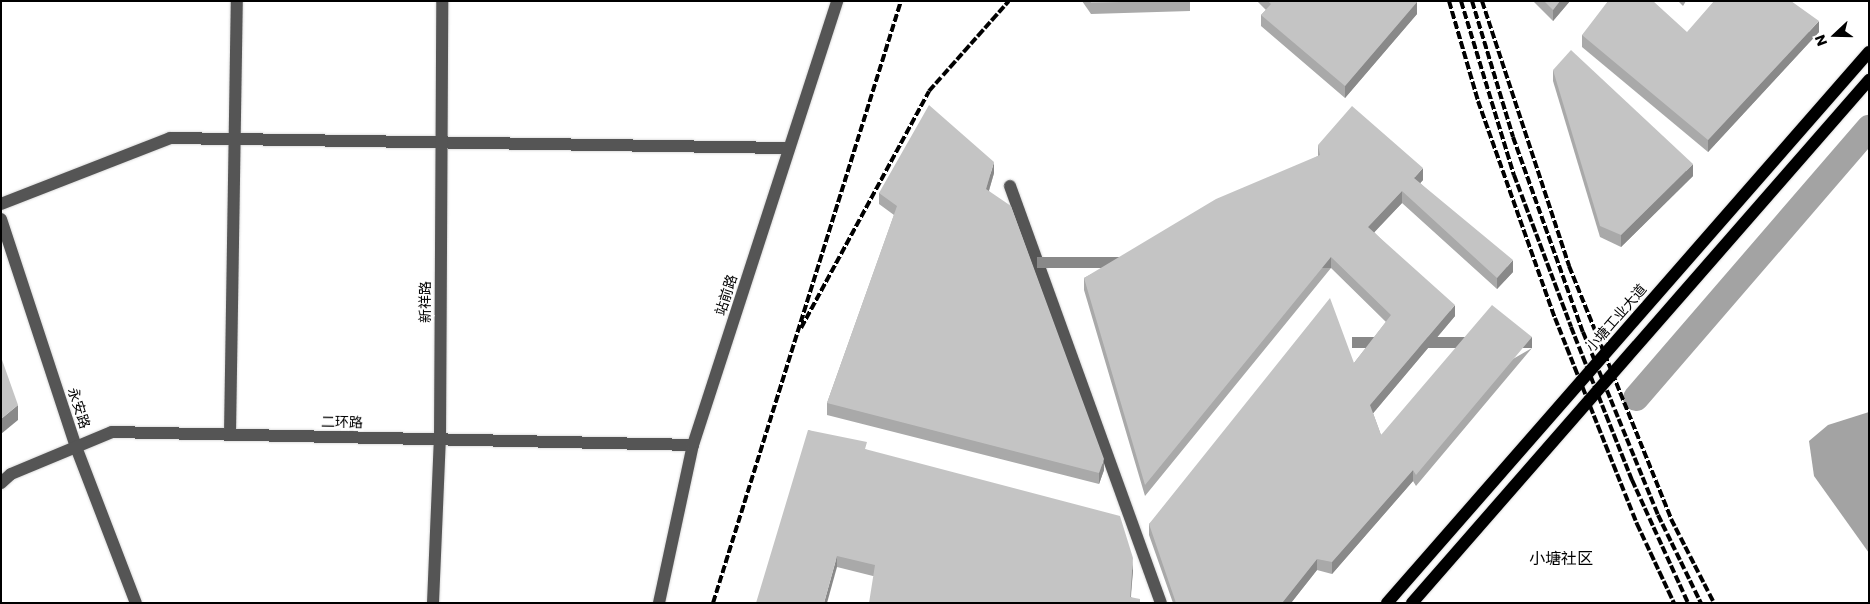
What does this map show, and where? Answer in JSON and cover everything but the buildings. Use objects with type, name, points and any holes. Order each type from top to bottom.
[{"type":"main road","name":"小塘工业大道","points":[[1387,603],[1869,52]]},
{"type":"main road","points":[[1412,603],[1869,80]]},
{"type":"street","points":[[230,434],[237,1]]},
{"type":"street","name":"新祥路","points":[[433,603],[440,439],[442,1]]},
{"type":"street","name":"站前路","points":[[658,603],[693,445],[837,1]]},
{"type":"street","points":[[1,204],[170,138],[441,145],[789,148]]},
{"type":"street","points":[[1010,186],[1161,603]]},
{"type":"street","name":"永安路","points":[[1,219],[76,447],[136,603]]},
{"type":"street","name":"二环路","points":[[1,482],[112,432],[693,445]]},
{"type":"shaded area","points":[[1869,412],[1869,553],[1814,476],[1809,441],[1828,425]]},
{"type":"waterway","points":[[1636,398],[1869,128]]},
{"type":"railway","points":[[713,603],[901,1]]},
{"type":"railway","points":[[801,328],[929,91],[1009,1]]},
{"type":"railway","points":[[1449,1],[1478,101],[1555,318],[1637,524],[1674,603]]},
{"type":"railway","points":[[1461,1],[1514,175],[1571,327],[1632,480],[1688,603]]},
{"type":"railway","points":[[1472,1],[1513,137],[1583,332],[1658,515],[1701,603]]},
{"type":"railway","points":[[1482,1],[1569,266],[1671,519],[1714,603]]},
{"type":"district","name":"小塘社区","points":[[1561,559]]}]
